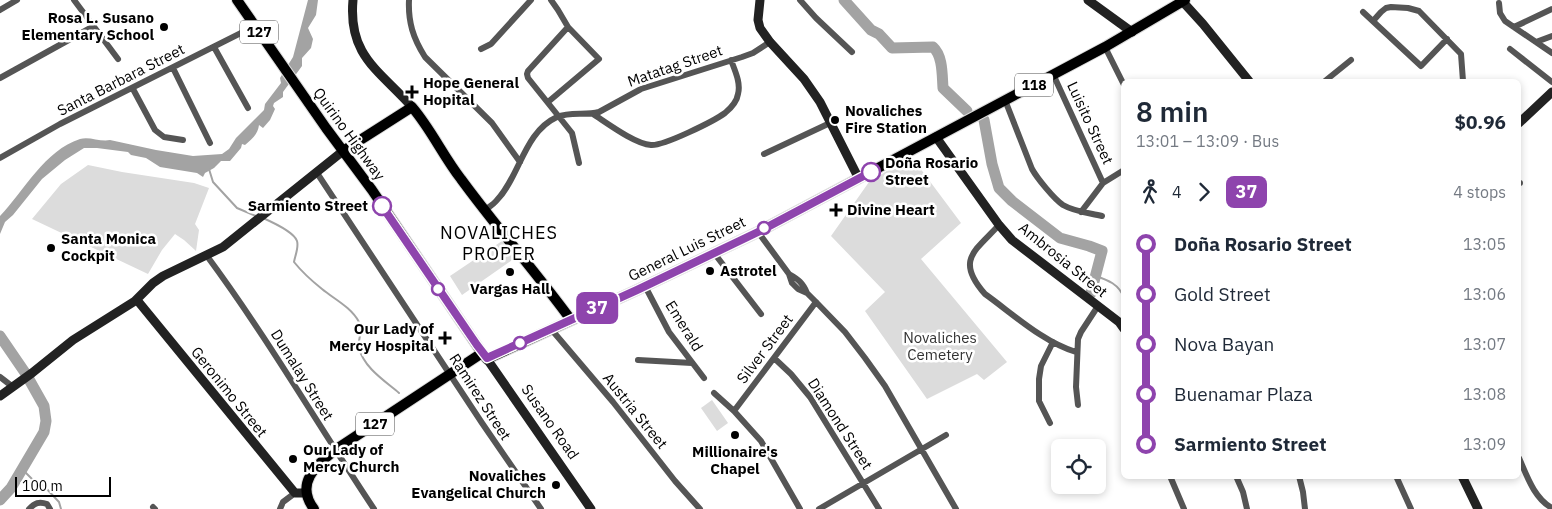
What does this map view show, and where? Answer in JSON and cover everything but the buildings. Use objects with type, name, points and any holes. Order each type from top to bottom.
[{"type":"main road","name":"Quirino Highway","points":[[237,0],[372,190],[485,356]]},
{"type":"main road","name":"General Luis Street","points":[[485,356],[571,320],[758,232],[1105,47],[1184,1]]},
{"type":"main road","points":[[343,151],[412,107],[428,128],[454,170],[571,320]]},
{"type":"main road","name":"127","points":[[297,494],[320,462],[335,450],[450,374],[485,356]]},
{"type":"main road","points":[[297,494],[309,502],[314,509]]},
{"type":"street","points":[[0,10],[17,0]]},
{"type":"street","points":[[74,0],[118,59]]},
{"type":"street","points":[[354,0],[352,12],[354,32],[365,58],[412,107]]},
{"type":"street","points":[[409,0],[410,24],[419,48],[425,57],[492,123],[520,162]]},
{"type":"street","points":[[481,50],[491,44],[531,0]]},
{"type":"street","points":[[548,102],[599,59],[568,27],[550,0]]},
{"type":"street","points":[[760,0],[758,20],[760,28],[812,89],[860,179]]},
{"type":"street","points":[[800,0],[852,52]]},
{"type":"street","points":[[1088,0],[1132,32]]},
{"type":"street","points":[[1184,1],[1247,79]]},
{"type":"street","points":[[1499,1],[1502,17],[1552,53]]},
{"type":"street","points":[[1373,21],[1386,8],[1414,9],[1461,54],[1464,79]]},
{"type":"street","points":[[1514,27],[1552,9]]},
{"type":"street","points":[[1363,12],[1421,66],[1447,39]]},
{"type":"street","points":[[0,78],[94,26]]},
{"type":"street","name":"Santa Barbara Street","points":[[0,158],[60,124],[133,89],[254,26]]},
{"type":"street","points":[[568,27],[527,74],[528,78],[572,132],[579,163]]},
{"type":"street","points":[[1536,42],[1552,36]]},
{"type":"street","name":"Matatag Street","points":[[559,116],[599,112],[641,89],[753,53],[770,42]]},
{"type":"street","points":[[214,47],[248,108]]},
{"type":"street","points":[[1105,47],[1121,79]]},
{"type":"street","points":[[1510,49],[1552,82]]},
{"type":"street","points":[[593,114],[645,144],[662,143],[715,120],[727,112],[734,104],[738,95],[739,84],[731,60]]},
{"type":"street","points":[[1328,79],[1351,60]]},
{"type":"street","points":[[173,68],[210,143]]},
{"type":"street","name":"Luisito Street","points":[[1053,74],[1103,183]]},
{"type":"street","points":[[133,89],[155,130],[164,137],[183,140]]},
{"type":"street","points":[[1521,121],[1552,92]]},
{"type":"street","points":[[1006,100],[1037,178],[1062,205],[1081,212],[1102,216]]},
{"type":"street","points":[[485,210],[505,190],[533,139],[540,130],[559,116]]},
{"type":"street","points":[[764,154],[830,123]]},
{"type":"street","name":"Ambrosia Street","points":[[936,137],[999,225],[1012,240],[1121,325]]},
{"type":"street","points":[[0,396],[73,340],[137,300],[153,283],[163,276],[223,247],[343,151]]},
{"type":"street","points":[[1081,212],[1103,183],[1121,172]]},
{"type":"street","name":"Ramirez Street","points":[[317,173],[541,509]]},
{"type":"street","points":[[999,225],[972,255],[970,264],[972,276],[985,294],[1053,342],[1065,349],[1076,352]]},
{"type":"street","points":[[758,232],[789,274],[792,283],[816,302],[845,332],[865,358],[885,386],[956,509]]},
{"type":"street","points":[[714,253],[761,314]]},
{"type":"street","name":"Dumalay Street","points":[[207,256],[264,337],[374,509]]},
{"type":"street","name":"Emerald","points":[[645,286],[669,332],[704,378]]},
{"type":"street","name":"Geronimo Street","points":[[137,300],[297,494]]},
{"type":"street","name":"Silver Street","points":[[734,411],[816,302]]},
{"type":"street","points":[[1078,405],[1076,352],[1078,339],[1098,306]]},
{"type":"street","name":"Austria Street","points":[[551,329],[700,509]]},
{"type":"street","points":[[1050,423],[1039,400],[1039,379],[1040,366],[1053,342]]},
{"type":"street","name":"Susano Road","points":[[485,356],[591,509]]},
{"type":"street","name":"Diamond Street","points":[[774,358],[791,374],[810,397],[879,509]]},
{"type":"street","points":[[638,360],[692,363]]},
{"type":"street","points":[[0,377],[13,387]]},
{"type":"street","points":[[714,393],[734,411],[760,441],[800,509]]},
{"type":"street","points":[[819,509],[946,435]]},
{"type":"street","points":[[1521,462],[1537,495],[1546,505],[1552,508]]},
{"type":"street","points":[[1171,479],[1184,509]]},
{"type":"street","points":[[1237,479],[1247,509]]},
{"type":"street","points":[[1300,479],[1304,492],[1305,509]]},
{"type":"street","points":[[1397,479],[1411,509]]},
{"type":"street","points":[[1463,479],[1478,509]]},
{"type":"street","points":[[281,508],[286,498],[297,494]]},
{"type":"street","points":[[29,509],[35,503],[42,502],[48,506]]},
{"type":"green space","name":"Novaliches Cemetery","points":[[911,156],[961,223],[921,259],[1007,362],[984,380],[977,374],[927,399],[865,311],[885,292],[831,236],[869,182]]},
{"type":"green space","points":[[88,165],[194,183],[209,188],[195,224],[199,230],[196,251],[175,234],[162,250],[148,274],[32,219],[61,184]]},
{"type":"green space","points":[[502,241],[515,258],[462,295],[450,276]]},
{"type":"green space","points":[[712,400],[728,423],[717,431],[701,408]]},
{"type":"shaded area","points":[[308,0],[318,0],[316,15],[308,28],[313,39],[311,48],[302,58],[302,66],[283,92],[283,97],[274,103],[275,109],[270,120],[263,128],[259,125],[254,136],[245,145],[242,144],[230,161],[221,161],[205,173],[203,177],[197,173],[160,167],[146,158],[131,155],[128,152],[84,148],[65,160],[42,179],[5,222],[0,234],[0,216],[36,172],[56,152],[67,144],[80,139],[110,140],[193,156],[222,154],[229,149],[236,138],[264,110],[265,104],[281,83],[280,78],[293,57]]},
{"type":"waterway","points":[[844,0],[871,30],[879,34],[892,48],[933,47],[939,55],[943,88],[967,111]]},
{"type":"waterway","points":[[984,120],[992,164],[999,188],[1012,201],[1060,238],[1102,251],[1091,293]]},
{"type":"waterway","points":[[209,169],[213,182],[237,208],[256,216]]},
{"type":"waterway","points":[[263,218],[292,234],[298,246],[294,262],[311,280],[356,317],[361,332],[359,348],[365,362],[399,393]]},
{"type":"waterway","points":[[1095,276],[1109,281],[1121,292]]},
{"type":"waterway","points":[[0,336],[26,374],[44,406],[46,421],[44,432],[11,488],[0,500]]},
{"type":"waterway","points":[[22,469],[33,480],[44,486],[59,502],[61,509]]},
{"type":"bus line","name":"37","points":[[382,206],[487,358],[603,306],[758,232],[871,172]]},
{"type":"place","name":"Rosa L. Susano Elementary School","points":[[164,27]]},
{"type":"place","name":"Hope General Hopital","points":[[412,92]]},
{"type":"place","name":"Novaliches Fire Station","points":[[835,120]]},
{"type":"place","name":"Doña Rosario Street","points":[[871,172]]},
{"type":"place","name":"Sarmiento Street","points":[[382,206]]},
{"type":"place","name":"Divine Heart","points":[[836,210]]},
{"type":"place","name":"Santa Monica Cockpit","points":[[51,248]]},
{"type":"place","name":"Astrotel","points":[[710,271]]},
{"type":"place","name":"Vargas Hall","points":[[510,272]]},
{"type":"place","name":"Our Lady of Mercy Hospital","points":[[445,338]]},
{"type":"place","name":"Millionaire's Chapel","points":[[735,435]]},
{"type":"place","name":"Our Lady of Mercy Church","points":[[293,459]]},
{"type":"place","name":"Novaliches Evangelical Church","points":[[556,485]]},
{"type":"district","name":"NOVALICHES PROPER","points":[[499,243]]}]
